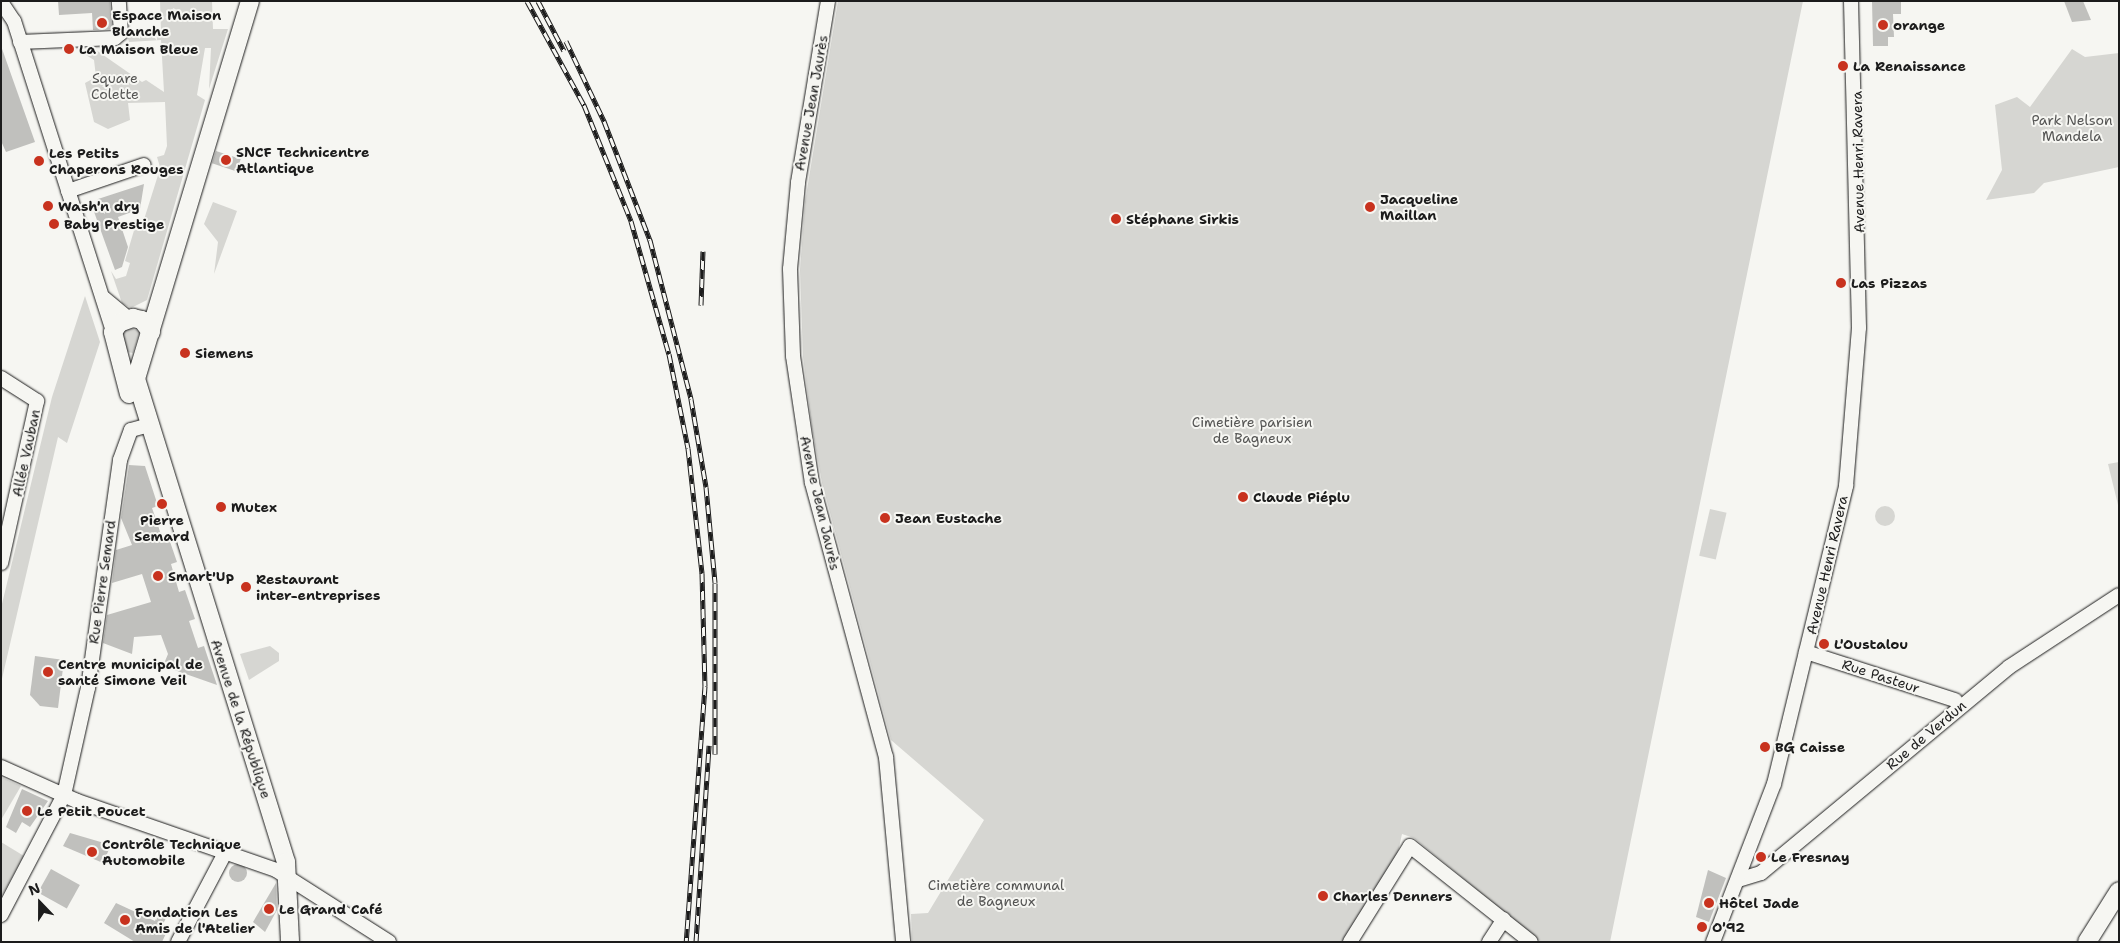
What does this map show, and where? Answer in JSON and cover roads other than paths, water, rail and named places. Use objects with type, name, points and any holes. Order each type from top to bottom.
[{"type":"main road","points":[[134,318],[151,332],[250,1]]},
{"type":"main road","points":[[113,332],[134,318],[163,287]]},
{"type":"main road","name":"Avenue de la République","points":[[113,332],[144,428],[171,501],[289,878],[290,942]]},
{"type":"main road","name":"Avenue de la République","points":[[144,428],[136,379],[141,358],[151,332]]},
{"type":"main road","points":[[121,358],[141,358]]},
{"type":"main road","points":[[2087,942],[2119,891]]},
{"type":"street","points":[[20,42],[115,38],[121,33],[119,1]]},
{"type":"street","name":"Avenue Jean Jaurès","points":[[828,1],[798,183],[790,269],[793,356],[812,483],[886,756],[903,942]]},
{"type":"street","name":"Avenue Henri Ravera","points":[[1851,1],[1856,82]]},
{"type":"street","name":"Avenue Henri Ravera","points":[[1713,942],[1774,784],[1842,509],[1851,430],[1859,328],[1856,82],[1859,1]]},
{"type":"street","points":[[1,2],[11,13],[104,298],[113,332]]},
{"type":"street","points":[[68,191],[144,165]]},
{"type":"street","points":[[104,298],[134,318]]},
{"type":"street","name":"Allée Vauban","points":[[1,378],[37,401],[1,563]]},
{"type":"street","name":"Rue Pierre Semard","points":[[1,915],[64,795],[88,688],[125,442],[131,430],[144,428]]},
{"type":"street","name":"Rue de Verdun","points":[[1738,880],[1761,873],[2008,667],[2119,595]]},
{"type":"street","name":"Rue Pasteur","points":[[1806,652],[1955,700]]},
{"type":"street","points":[[1,767],[64,795],[289,878],[389,942]]},
{"type":"street","points":[[1350,942],[1410,846],[1531,942]]},
{"type":"street","points":[[178,942],[225,853]]},
{"type":"street","points":[[1489,942],[1504,919]]},
{"type":"railway","points":[[527,1],[584,105],[631,221],[669,354],[688,448],[702,573],[705,686],[686,942]]},
{"type":"railway","points":[[538,1],[564,51]]},
{"type":"railway","points":[[566,41],[604,121],[650,240],[691,399],[706,487],[715,583],[715,754]]},
{"type":"railway","points":[[701,305],[703,251]]},
{"type":"railway","points":[[696,942],[709,745]]},
{"type":"place","name":"Espace Maison Blanche","points":[[102,23]]},
{"type":"place","name":"orange","points":[[1883,25]]},
{"type":"place","name":"La Maison Bleue","points":[[69,49]]},
{"type":"place","name":"La Renaissance","points":[[1843,66]]},
{"type":"place","name":"SNCF Technicentre Atlantique","points":[[226,160]]},
{"type":"place","name":"Les Petits Chaperons Rouges","points":[[39,161]]},
{"type":"place","name":"Wash'n dry","points":[[48,206]]},
{"type":"place","name":"Jacqueline Maillan","points":[[1370,207]]},
{"type":"place","name":"Stéphane Sirkis","points":[[1116,219]]},
{"type":"place","name":"Baby Prestige","points":[[54,224]]},
{"type":"place","name":"Las Pizzas","points":[[1841,283]]},
{"type":"place","name":"Siemens","points":[[185,353]]},
{"type":"place","name":"Claude Piéplu","points":[[1243,497]]},
{"type":"place","name":"Pierre Semard","points":[[162,504]]},
{"type":"place","name":"Mutex","points":[[221,507]]},
{"type":"place","name":"Jean Eustache","points":[[885,518]]},
{"type":"place","name":"Smart'Up","points":[[158,576]]},
{"type":"place","name":"Restaurant inter-entreprises","points":[[246,587]]},
{"type":"place","name":"L'Oustalou","points":[[1824,644]]},
{"type":"place","name":"Centre municipal de santé Simone Veil","points":[[48,672]]},
{"type":"place","name":"BG Caisse","points":[[1765,747]]},
{"type":"place","name":"Le Petit Poucet","points":[[27,811]]},
{"type":"place","name":"Contrôle Technique Automobile","points":[[92,852]]},
{"type":"place","name":"Le Fresnay","points":[[1761,857]]},
{"type":"place","name":"Charles Denners","points":[[1323,896]]},
{"type":"place","name":"Hôtel Jade","points":[[1709,903]]},
{"type":"place","name":"Le Grand Café","points":[[269,909]]},
{"type":"place","name":"Fondation Les Amis de l'Atelier","points":[[125,920]]},
{"type":"place","name":"O'92","points":[[1702,927]]},
{"type":"park label","name":"Square Colette","points":[[115,86]]},
{"type":"park label","name":"Park Nelson Mandela","points":[[2072,128]]},
{"type":"park label","name":"Cimetière parisien de Bagneux","points":[[1252,430]]},
{"type":"park label","name":"Cimetière communal de Bagneux","points":[[996,894]]}]
